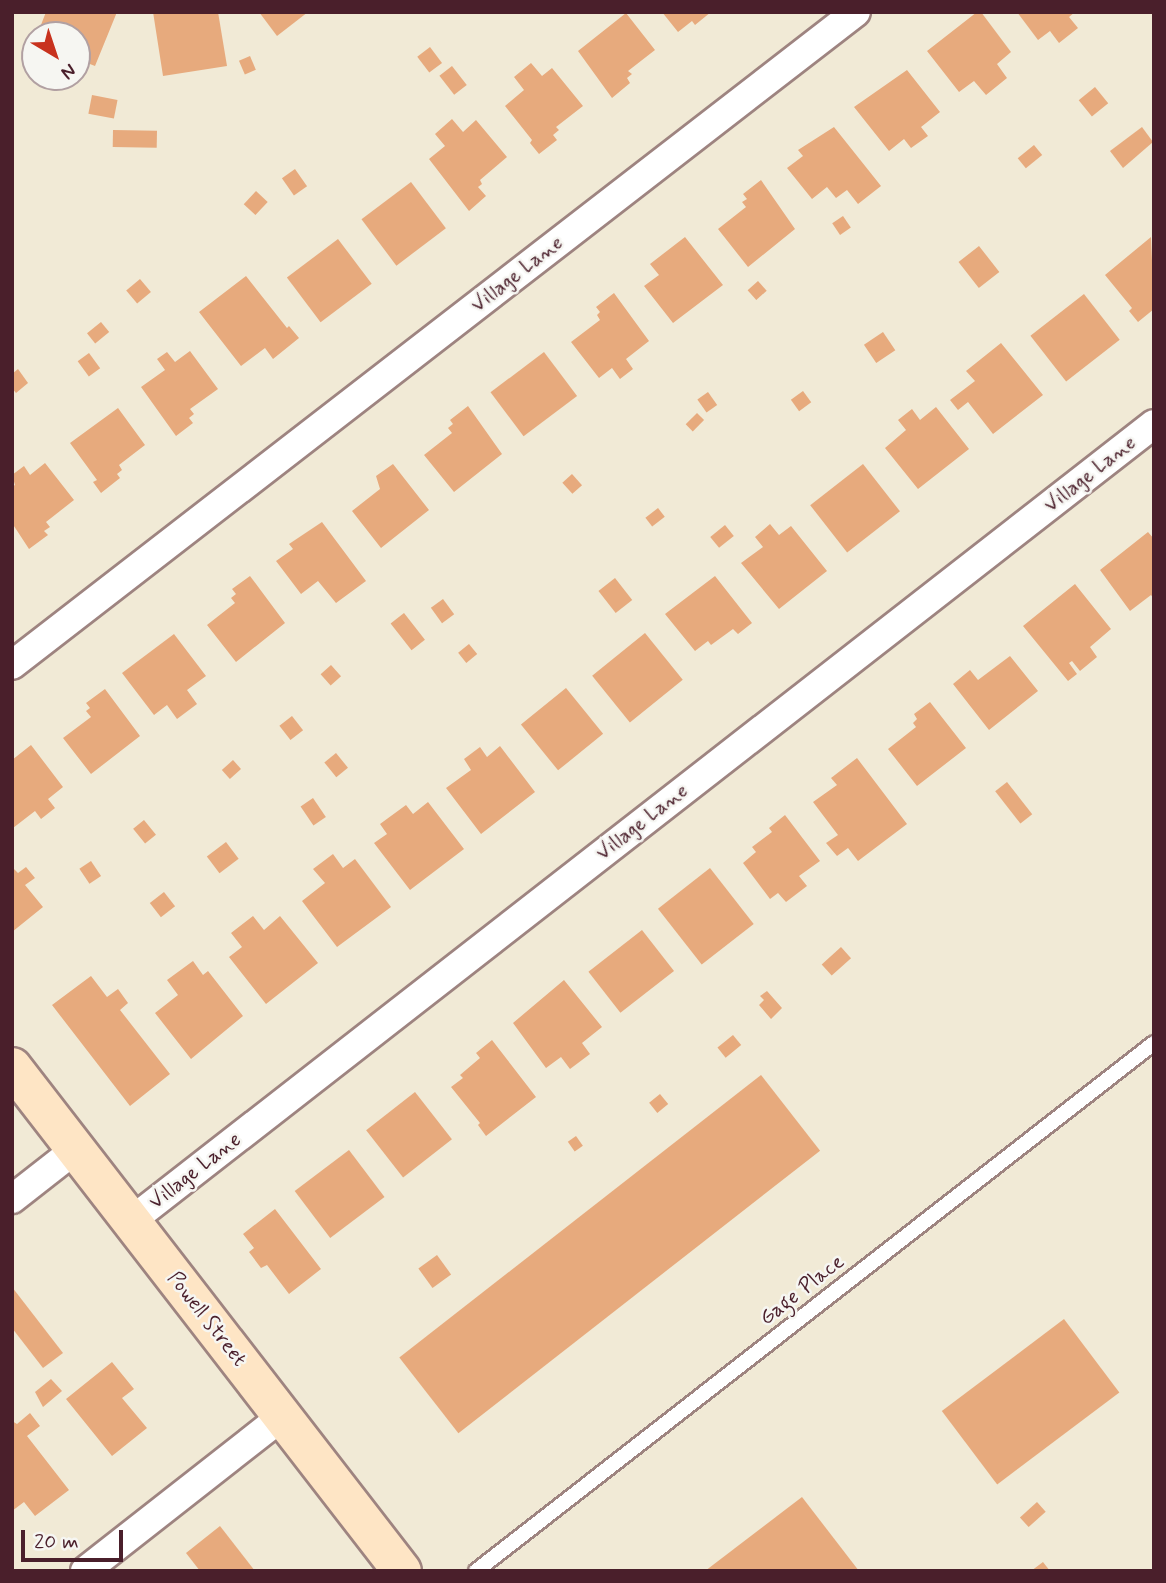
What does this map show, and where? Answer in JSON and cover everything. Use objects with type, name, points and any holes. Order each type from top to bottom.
[{"type":"street","name":"Village Lane","points":[[12,665],[856,12]]},
{"type":"street","name":"Village Lane","points":[[131,1221],[1154,424]]},
{"type":"street","name":"Powell Street","points":[[12,1068],[402,1571]]},
{"type":"street","points":[[12,1199],[76,1149]]},
{"type":"street","points":[[85,1571],[283,1416]]},
{"type":"lane","name":"Gage Place","points":[[476,1571],[1154,1043]]},
{"type":"building","points":[[46,12],[117,12],[95,66],[91,64],[91,21],[42,21]]},
{"type":"building","points":[[153,12],[218,12],[227,66],[163,76]]},
{"type":"building","points":[[259,12],[308,12],[277,36]]},
{"type":"building","points":[[662,12],[711,12],[695,25],[692,21],[678,32]]},
{"type":"building","points":[[977,12],[981,12],[1011,52],[997,64],[1007,78],[986,95],[974,81],[959,92],[927,51]]},
{"type":"building","points":[[1017,12],[1075,12],[1069,17],[1078,28],[1059,43],[1050,31],[1038,40]]},
{"type":"building","points":[[626,13],[655,50],[628,71],[632,74],[627,78],[630,83],[612,98],[578,51]]},
{"type":"building","points":[[430,47],[442,63],[429,73],[417,57]]},
{"type":"building","points":[[250,56],[256,70],[245,74],[239,61]]},
{"type":"building","points":[[531,63],[542,76],[552,68],[583,106],[556,127],[559,130],[553,135],[557,140],[539,154],[530,143],[532,140],[505,106],[524,90],[514,77]]},
{"type":"building","points":[[452,66],[467,85],[454,95],[439,76]]},
{"type":"building","points":[[907,70],[940,112],[921,127],[928,136],[911,148],[904,139],[889,151],[854,107]]},
{"type":"building","points":[[1095,87],[1108,103],[1092,117],[1079,100]]},
{"type":"building","points":[[92,95],[118,100],[114,119],[88,114]]},
{"type":"building","points":[[452,119],[463,132],[476,120],[507,157],[480,180],[482,184],[478,187],[486,196],[469,211],[429,159],[445,146],[435,134]]},
{"type":"building","points":[[834,127],[881,186],[858,204],[847,190],[836,198],[827,187],[812,199],[787,168],[803,156],[798,150]]},
{"type":"building","points":[[1142,127],[1153,142],[1123,168],[1110,151]]},
{"type":"building","points":[[113,130],[157,131],[157,148],[113,147]]},
{"type":"building","points":[[1034,145],[1042,155],[1026,168],[1018,158]]},
{"type":"building","points":[[295,169],[307,186],[294,195],[282,178]]},
{"type":"building","points":[[761,180],[795,229],[748,267],[718,229],[746,207],[742,202],[747,199],[743,194]]},
{"type":"building","points":[[411,182],[446,228],[396,266],[361,219]]},
{"type":"building","points":[[256,191],[268,202],[255,215],[244,204]]},
{"type":"building","points":[[843,216],[851,228],[840,235],[832,223]]},
{"type":"building","points":[[685,237],[723,285],[673,323],[644,286],[659,275],[650,264]]},
{"type":"building","points":[[1151,237],[1154,309],[1138,322],[1129,311],[1132,308],[1105,275]]},
{"type":"building","points":[[338,239],[372,284],[321,322],[287,278]]},
{"type":"building","points":[[979,246],[999,272],[979,288],[959,262]]},
{"type":"building","points":[[246,276],[287,328],[289,326],[299,338],[273,359],[265,348],[241,366],[199,312]]},
{"type":"building","points":[[140,279],[151,292],[137,304],[126,291]]},
{"type":"building","points":[[758,281],[767,291],[756,300],[748,290]]},
{"type":"building","points":[[614,293],[649,341],[626,359],[633,369],[620,379],[612,368],[599,378],[571,342],[600,320],[597,315],[600,312],[596,307]]},
{"type":"building","points":[[1084,294],[1120,340],[1066,382],[1030,336]]},
{"type":"building","points":[[101,322],[109,332],[95,343],[87,333]]},
{"type":"building","points":[[883,332],[895,350],[876,363],[864,345]]},
{"type":"building","points":[[1001,343],[1043,395],[993,434],[968,402],[958,410],[950,400],[975,381],[966,371]]},
{"type":"building","points":[[190,351],[218,389],[190,409],[194,414],[189,418],[193,423],[176,436],[141,387],[165,370],[157,359],[167,352],[175,362]]},
{"type":"building","points":[[544,352],[577,396],[524,436],[490,392]]},
{"type":"building","points":[[89,353],[100,368],[89,377],[78,361]]},
{"type":"building","points":[[18,369],[28,383],[16,393],[12,388],[12,374]]},
{"type":"building","points":[[803,391],[811,402],[799,411],[791,400]]},
{"type":"building","points":[[708,392],[717,405],[707,413],[697,399]]},
{"type":"building","points":[[468,406],[502,454],[454,492],[424,455],[452,433],[448,428],[453,424],[450,420]]},
{"type":"building","points":[[936,407],[969,449],[918,489],[885,448],[906,430],[898,420],[912,409],[920,420]]},
{"type":"building","points":[[118,408],[145,445],[119,465],[122,470],[117,474],[120,478],[101,493],[93,482],[97,480],[70,443]]},
{"type":"building","points":[[697,413],[704,420],[693,431],[686,424]]},
{"type":"building","points":[[45,463],[74,500],[46,522],[50,527],[44,531],[48,535],[29,549],[12,523],[12,487],[15,485],[12,475],[24,466],[30,475]]},
{"type":"building","points":[[393,464],[429,510],[381,548],[352,511],[380,489],[376,476]]},
{"type":"building","points":[[863,464],[900,511],[847,553],[810,505]]},
{"type":"building","points":[[572,474],[582,485],[572,494],[562,483]]},
{"type":"building","points":[[658,508],[665,517],[652,527],[645,518]]},
{"type":"building","points":[[322,522],[366,581],[336,603],[318,581],[301,594],[276,561],[293,549],[289,544]]},
{"type":"building","points":[[770,524],[779,535],[791,526],[827,571],[779,609],[741,563],[763,547],[755,537]]},
{"type":"building","points":[[725,525],[734,536],[719,548],[710,537]]},
{"type":"building","points":[[1148,532],[1154,539],[1154,599],[1151,595],[1130,611],[1100,570]]},
{"type":"building","points":[[250,576],[285,623],[236,662],[207,625],[235,603],[231,598],[236,594],[232,589]]},
{"type":"building","points":[[715,576],[752,623],[738,634],[733,629],[711,645],[708,641],[695,651],[665,614]]},
{"type":"building","points":[[615,578],[632,600],[616,613],[598,591]]},
{"type":"building","points":[[1075,584],[1111,629],[1090,647],[1097,657],[1080,671],[1072,661],[1069,663],[1077,674],[1068,681],[1023,626]]},
{"type":"building","points":[[443,599],[454,614],[442,623],[431,608]]},
{"type":"building","points":[[404,613],[425,640],[412,650],[391,623]]},
{"type":"building","points":[[645,633],[683,680],[630,722],[592,676]]},
{"type":"building","points":[[174,634],[206,676],[187,690],[197,704],[177,719],[167,705],[154,715],[122,673]]},
{"type":"building","points":[[469,644],[477,654],[466,663],[458,653]]},
{"type":"building","points":[[1010,656],[1038,691],[989,730],[953,684],[970,670],[978,680]]},
{"type":"building","points":[[331,665],[341,676],[331,686],[321,674]]},
{"type":"building","points":[[566,688],[603,734],[558,770],[521,725]]},
{"type":"building","points":[[105,689],[140,736],[91,774],[63,738],[91,717],[86,711],[90,708],[86,703]]},
{"type":"building","points":[[930,702],[966,748],[917,786],[888,749],[916,727],[913,723],[917,719],[914,714]]},
{"type":"building","points":[[292,716],[303,730],[290,740],[279,726]]},
{"type":"building","points":[[31,745],[63,787],[48,799],[55,808],[41,819],[35,811],[13,828],[12,760]]},
{"type":"building","points":[[500,746],[535,792],[481,834],[446,788],[471,770],[464,759],[480,747],[487,757]]},
{"type":"building","points":[[336,753],[348,768],[336,777],[324,762]]},
{"type":"building","points":[[857,758],[907,824],[858,861],[848,848],[837,856],[826,843],[838,835],[813,802],[837,785],[831,778]]},
{"type":"building","points":[[233,760],[241,769],[230,779],[222,770]]},
{"type":"building","points":[[1007,782],[1032,814],[1020,824],[995,791]]},
{"type":"building","points":[[313,798],[326,817],[313,825],[301,806]]},
{"type":"building","points":[[428,802],[464,849],[410,890],[374,843],[387,834],[380,824],[406,805],[413,814]]},
{"type":"building","points":[[785,815],[820,861],[799,876],[807,886],[786,902],[778,893],[770,899],[743,863],[756,852],[752,847],[772,832],[769,828]]},
{"type":"building","points":[[144,820],[156,835],[145,844],[133,829]]},
{"type":"building","points":[[226,842],[239,859],[219,873],[207,856]]},
{"type":"building","points":[[333,854],[343,868],[355,859],[391,907],[337,947],[302,901],[325,883],[313,869]]},
{"type":"building","points":[[91,861],[101,876],[89,884],[79,869]]},
{"type":"building","points":[[12,867],[18,873],[26,867],[35,878],[25,885],[43,907],[12,932]]},
{"type":"building","points":[[710,868],[754,924],[702,965],[658,909]]},
{"type":"building","points":[[164,892],[175,906],[161,917],[150,903]]},
{"type":"building","points":[[253,916],[264,930],[280,916],[318,963],[266,1004],[229,957],[242,947],[231,933]]},
{"type":"building","points":[[642,930],[674,971],[620,1013],[588,972]]},
{"type":"building","points":[[841,947],[851,958],[832,976],[822,964]]},
{"type":"building","points":[[193,961],[203,975],[208,971],[243,1016],[191,1059],[155,1013],[178,995],[167,980]]},
{"type":"building","points":[[91,976],[107,997],[118,989],[128,1003],[120,1010],[170,1074],[130,1106],[52,1005]]},
{"type":"building","points":[[564,980],[602,1027],[582,1043],[590,1054],[570,1069],[561,1057],[546,1068],[513,1023]]},
{"type":"building","points":[[767,991],[782,1008],[771,1019],[759,1005],[764,1000],[760,996]]},
{"type":"building","points":[[733,1035],[741,1045],[726,1058],[717,1048]]},
{"type":"building","points":[[492,1040],[536,1097],[486,1136],[478,1125],[480,1123],[451,1087],[463,1078],[460,1075],[480,1058],[476,1053]]},
{"type":"building","points":[[761,1075],[820,1151],[458,1433],[399,1358]]},
{"type":"building","points":[[415,1092],[452,1139],[403,1177],[366,1130]]},
{"type":"building","points":[[660,1094],[668,1104],[657,1113],[649,1103]]},
{"type":"building","points":[[576,1136],[583,1146],[575,1152],[568,1142]]},
{"type":"building","points":[[349,1150],[385,1197],[330,1238],[295,1191]]},
{"type":"building","points":[[275,1209],[321,1269],[289,1294],[267,1265],[261,1268],[249,1252],[254,1248],[243,1234]]},
{"type":"building","points":[[437,1255],[451,1274],[432,1288],[418,1269]]},
{"type":"building","points":[[12,1287],[63,1353],[43,1368],[12,1328]]},
{"type":"building","points":[[1064,1319],[1119,1392],[997,1485],[942,1411]]},
{"type":"building","points":[[112,1362],[134,1389],[122,1398],[147,1428],[112,1456],[66,1399]]},
{"type":"building","points":[[51,1379],[62,1391],[43,1407],[35,1392]]},
{"type":"building","points":[[30,1413],[40,1426],[27,1436],[69,1490],[35,1516],[24,1502],[12,1511],[12,1421],[17,1424]]},
{"type":"building","points":[[802,1497],[859,1571],[705,1571]]},
{"type":"building","points":[[1037,1502],[1046,1512],[1029,1527],[1020,1517]]},
{"type":"building","points":[[220,1526],[255,1571],[200,1571],[186,1553]]},
{"type":"building","points":[[1043,1562],[1050,1571],[1031,1571]]}]
